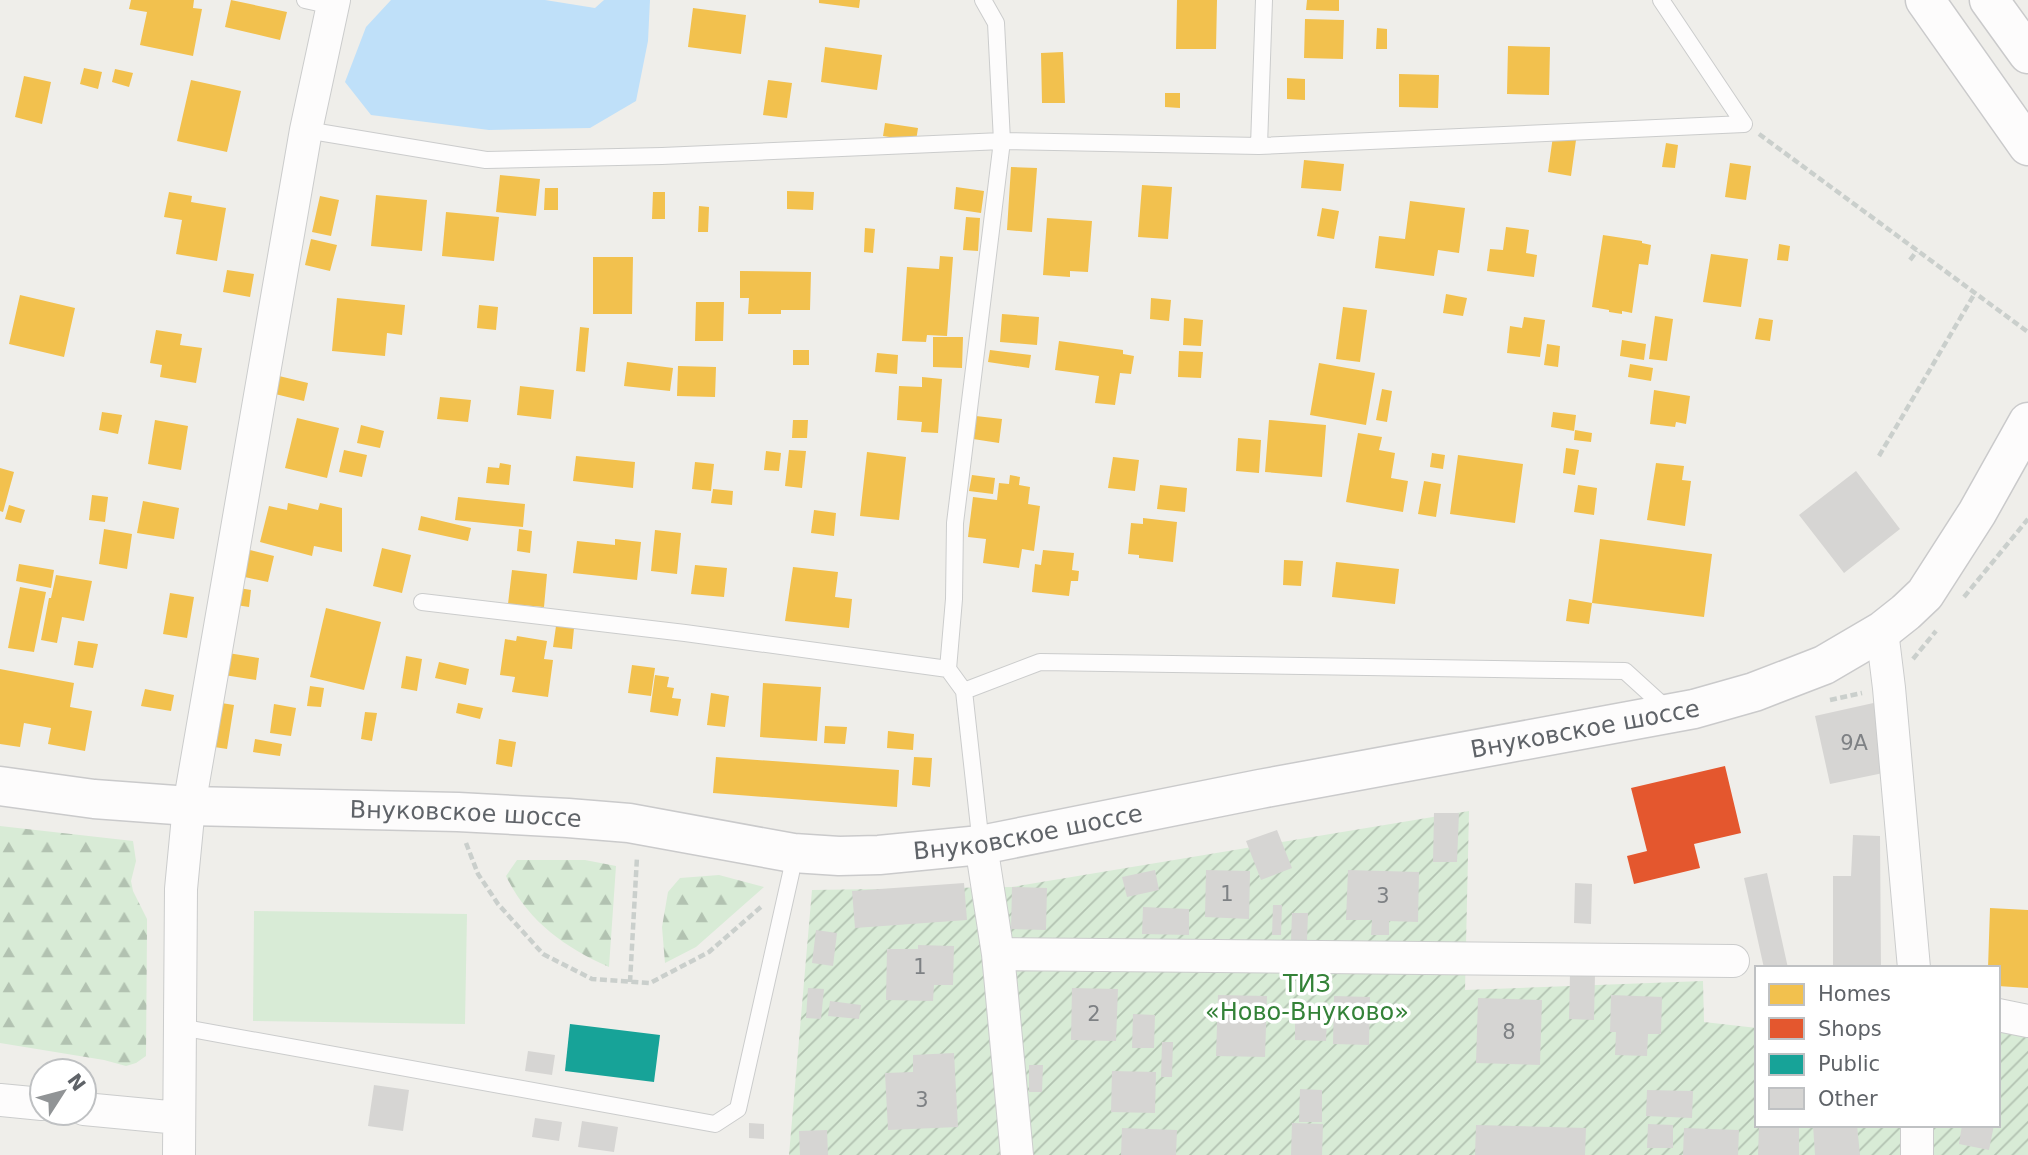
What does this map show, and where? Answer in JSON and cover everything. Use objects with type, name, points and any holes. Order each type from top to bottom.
[{"type":"main road","points":[[1924,0],[2028,146]]},
{"type":"main road","points":[[1989,0],[2028,54]]},
{"type":"main road","name":"Внуковское шоссе","points":[[0,786],[94,799],[189,806],[458,812],[629,823],[792,863],[839,856],[981,845],[1274,786],[1672,713],[1754,692],[1802,675],[1882,631],[1925,594],[1977,513],[2028,422]]},
{"type":"main road","name":"Внуковское шоссе","points":[[1977,513],[2028,463]]},
{"type":"street","points":[[179,1155],[181,889],[189,806],[306,130],[324,2]]},
{"type":"street","points":[[1882,631],[1914,966]]},
{"type":"street","points":[[981,845],[998,954],[1017,1155]]},
{"type":"street","points":[[998,954],[1734,961]]},
{"type":"street","points":[[2000,1015],[2028,1021]]},
{"type":"street","points":[[0,1100],[28,1103]]},
{"type":"street","points":[[98,1110],[179,1118]]},
{"type":"street","points":[[1917,1127],[1917,1155]]},
{"type":"lane","points":[[981,845],[964,691],[947,669],[954,599],[955,523],[1002,141],[996,23],[984,0]]},
{"type":"lane","points":[[1259,146],[1264,0]]},
{"type":"lane","points":[[1661,0],[1744,124]]},
{"type":"lane","points":[[306,130],[486,160],[662,156],[1002,141],[1259,146],[1744,124]]},
{"type":"lane","points":[[422,602],[685,633],[947,669]]},
{"type":"lane","points":[[964,691],[1040,662],[1625,671],[1672,713]]},
{"type":"lane","points":[[180,1027],[715,1125],[738,1108],[792,863]]},
{"type":"path","points":[[1744,124],[2028,332]]},
{"type":"path","points":[[1910,260],[1917,251]]},
{"type":"path","points":[[1879,456],[1975,293]]},
{"type":"path","points":[[458,812],[463,836],[478,874],[498,904],[542,954],[592,979],[650,983],[709,952],[765,903],[792,863]]},
{"type":"path","points":[[630,982],[638,856]]},
{"type":"green space","name":"ТИЗ «Ново-Внуково»","points":[[1469,811],[1465,990],[1703,981],[1704,1022],[1755,1028],[1755,1127],[2000,1127],[2000,999],[2028,1004],[2028,1155],[789,1155],[812,890],[1012,887]]},
{"type":"green space","points":[[0,826],[133,841],[136,861],[131,881],[147,919],[146,1056],[126,1066],[98,1057],[0,1043]]},
{"type":"green space","points":[[517,860],[585,860],[616,866],[609,967],[577,951],[536,919],[506,876]]},
{"type":"green space","points":[[719,875],[764,887],[696,947],[665,963],[662,927],[668,892],[680,878]]},
{"type":"green space","points":[[254,911],[467,914],[465,1024],[253,1021]]},
{"type":"water","points":[[391,0],[545,0],[595,8],[604,0],[650,0],[648,41],[636,101],[590,128],[489,130],[371,115],[345,82],[366,27]]},
{"type":"building: Homes","points":[[131,0],[194,0],[193,8],[202,9],[193,56],[140,45],[147,12],[129,9]]},
{"type":"building: Homes","points":[[231,0],[287,12],[280,40],[225,27]]},
{"type":"building: Homes","points":[[819,0],[860,0],[859,8],[819,3]]},
{"type":"building: Homes","points":[[1177,0],[1217,0],[1216,49],[1176,49]]},
{"type":"building: Homes","points":[[1307,0],[1339,0],[1339,11],[1306,10]]},
{"type":"building: Homes","points":[[693,8],[746,15],[741,54],[688,47]]},
{"type":"building: Homes","points":[[1305,19],[1344,20],[1343,59],[1304,58]]},
{"type":"building: Homes","points":[[1377,28],[1387,29],[1387,49],[1376,49]]},
{"type":"building: Homes","points":[[1508,46],[1550,47],[1549,95],[1507,94]]},
{"type":"building: Homes","points":[[825,47],[882,55],[877,90],[821,82]]},
{"type":"building: Homes","points":[[1063,52],[1065,103],[1042,103],[1041,53]]},
{"type":"building: Homes","points":[[84,68],[102,72],[98,89],[80,84]]},
{"type":"building: Homes","points":[[115,69],[133,73],[129,87],[112,82]]},
{"type":"building: Homes","points":[[1399,74],[1439,75],[1438,108],[1399,107]]},
{"type":"building: Homes","points":[[24,76],[51,82],[42,124],[15,117]]},
{"type":"building: Homes","points":[[1287,78],[1305,79],[1305,100],[1287,99]]},
{"type":"building: Homes","points":[[191,80],[241,91],[227,152],[177,141]]},
{"type":"building: Homes","points":[[768,80],[792,83],[787,118],[763,115]]},
{"type":"building: Homes","points":[[1165,93],[1180,93],[1180,108],[1165,107]]},
{"type":"building: Homes","points":[[885,123],[918,128],[916,141],[883,136]]},
{"type":"building: Homes","points":[[1553,136],[1576,140],[1571,176],[1548,172]]},
{"type":"building: Homes","points":[[1666,143],[1678,145],[1675,168],[1662,167]]},
{"type":"building: Homes","points":[[1304,160],[1344,164],[1341,191],[1301,188]]},
{"type":"building: Homes","points":[[1730,163],[1751,166],[1746,200],[1725,197]]},
{"type":"building: Homes","points":[[1011,167],[1037,168],[1032,232],[1007,230]]},
{"type":"building: Homes","points":[[500,175],[540,179],[536,216],[496,212]]},
{"type":"building: Homes","points":[[1142,185],[1172,187],[1168,239],[1138,237]]},
{"type":"building: Homes","points":[[956,187],[984,191],[981,213],[954,209]]},
{"type":"building: Homes","points":[[545,188],[558,188],[558,210],[544,210]]},
{"type":"building: Homes","points":[[787,191],[814,192],[813,210],[787,209]]},
{"type":"building: Homes","points":[[169,192],[192,196],[191,202],[226,208],[217,261],[176,254],[182,220],[164,217]]},
{"type":"building: Homes","points":[[653,192],[665,192],[665,219],[652,219]]},
{"type":"building: Homes","points":[[376,195],[427,200],[422,251],[371,246]]},
{"type":"building: Homes","points":[[320,196],[339,200],[331,236],[312,232]]},
{"type":"building: Homes","points":[[1410,201],[1465,208],[1459,253],[1438,250],[1434,276],[1375,268],[1379,236],[1405,239]]},
{"type":"building: Homes","points":[[699,206],[709,207],[708,232],[698,232]]},
{"type":"building: Homes","points":[[1322,208],[1339,211],[1334,239],[1317,236]]},
{"type":"building: Homes","points":[[446,212],[499,217],[494,261],[442,256]]},
{"type":"building: Homes","points":[[966,217],[980,218],[978,251],[963,250]]},
{"type":"building: Homes","points":[[1047,218],[1092,221],[1088,272],[1070,271],[1070,277],[1043,275]]},
{"type":"building: Homes","points":[[1506,227],[1529,230],[1526,253],[1537,255],[1534,277],[1487,271],[1490,249],[1503,250]]},
{"type":"building: Homes","points":[[865,228],[875,229],[873,253],[864,252]]},
{"type":"building: Homes","points":[[1603,235],[1651,245],[1648,265],[1639,264],[1632,313],[1622,311],[1622,314],[1592,307]]},
{"type":"building: Homes","points":[[311,239],[337,245],[330,271],[305,265]]},
{"type":"building: Homes","points":[[1779,244],[1790,246],[1788,261],[1777,260]]},
{"type":"building: Homes","points":[[1711,254],[1748,259],[1741,307],[1703,302]]},
{"type":"building: Homes","points":[[940,256],[953,257],[947,336],[927,335],[926,342],[902,341],[907,267],[939,269]]},
{"type":"building: Homes","points":[[593,257],[633,257],[632,314],[593,314]]},
{"type":"building: Homes","points":[[227,270],[254,274],[250,297],[223,292]]},
{"type":"building: Homes","points":[[740,271],[811,272],[810,310],[781,310],[781,314],[748,314],[749,298],[740,298]]},
{"type":"building: Homes","points":[[1446,294],[1467,298],[1463,316],[1443,313]]},
{"type":"building: Homes","points":[[20,295],[75,308],[64,357],[9,344]]},
{"type":"building: Homes","points":[[337,298],[405,305],[402,335],[387,333],[385,356],[332,351]]},
{"type":"building: Homes","points":[[1151,298],[1171,300],[1169,321],[1150,319]]},
{"type":"building: Homes","points":[[696,302],[724,302],[723,341],[695,341]]},
{"type":"building: Homes","points":[[479,305],[498,307],[496,330],[477,328]]},
{"type":"building: Homes","points":[[1343,307],[1367,310],[1360,362],[1336,359]]},
{"type":"building: Homes","points":[[1002,314],[1039,317],[1037,345],[1000,342]]},
{"type":"building: Homes","points":[[1655,316],[1673,319],[1667,361],[1649,359]]},
{"type":"building: Homes","points":[[1524,317],[1545,320],[1540,357],[1507,353],[1510,326],[1522,328]]},
{"type":"building: Homes","points":[[1184,318],[1203,320],[1201,346],[1183,345]]},
{"type":"building: Homes","points":[[1759,318],[1773,320],[1770,341],[1755,339]]},
{"type":"building: Homes","points":[[580,327],[589,328],[585,372],[576,371]]},
{"type":"building: Homes","points":[[156,330],[182,334],[180,345],[202,348],[196,383],[160,377],[162,365],[150,363]]},
{"type":"building: Homes","points":[[933,337],[963,337],[962,368],[933,367]]},
{"type":"building: Homes","points":[[1622,340],[1646,344],[1644,360],[1620,356]]},
{"type":"building: Homes","points":[[1059,341],[1123,350],[1123,354],[1134,356],[1131,374],[1120,373],[1115,405],[1095,403],[1099,376],[1055,370]]},
{"type":"building: Homes","points":[[1547,344],[1560,346],[1558,367],[1544,365]]},
{"type":"building: Homes","points":[[793,350],[809,350],[809,365],[793,365]]},
{"type":"building: Homes","points":[[990,350],[1031,355],[1029,368],[988,362]]},
{"type":"building: Homes","points":[[1179,351],[1203,352],[1201,378],[1178,377]]},
{"type":"building: Homes","points":[[877,353],[898,355],[897,374],[875,372]]},
{"type":"building: Homes","points":[[627,362],[673,368],[670,391],[624,386]]},
{"type":"building: Homes","points":[[1319,363],[1375,373],[1366,425],[1310,415]]},
{"type":"building: Homes","points":[[1630,364],[1653,368],[1651,381],[1628,377]]},
{"type":"building: Homes","points":[[678,366],[716,367],[715,397],[677,396]]},
{"type":"building: Homes","points":[[279,376],[308,383],[304,401],[275,394]]},
{"type":"building: Homes","points":[[922,377],[942,379],[938,433],[921,432],[922,422],[897,420],[899,386],[922,387]]},
{"type":"building: Homes","points":[[520,386],[554,390],[551,419],[517,415]]},
{"type":"building: Homes","points":[[1382,389],[1392,391],[1387,422],[1376,420]]},
{"type":"building: Homes","points":[[1654,390],[1690,396],[1686,424],[1676,422],[1675,427],[1650,424]]},
{"type":"building: Homes","points":[[440,397],[471,400],[468,422],[437,419]]},
{"type":"building: Homes","points":[[102,412],[122,415],[118,434],[99,430]]},
{"type":"building: Homes","points":[[1553,412],[1576,415],[1574,431],[1551,427]]},
{"type":"building: Homes","points":[[976,416],[1002,419],[999,443],[973,439]]},
{"type":"building: Homes","points":[[297,418],[339,428],[327,478],[285,468]]},
{"type":"building: Homes","points":[[155,420],[188,426],[181,470],[148,464]]},
{"type":"building: Homes","points":[[793,420],[808,420],[807,438],[792,438]]},
{"type":"building: Homes","points":[[1269,420],[1326,425],[1322,477],[1265,472]]},
{"type":"building: Homes","points":[[361,425],[384,431],[380,448],[357,443]]},
{"type":"building: Homes","points":[[1575,430],[1592,433],[1591,442],[1574,440]]},
{"type":"building: Homes","points":[[1358,433],[1382,437],[1379,450],[1395,453],[1391,478],[1408,481],[1403,512],[1346,502]]},
{"type":"building: Homes","points":[[1238,438],[1261,440],[1259,473],[1236,471]]},
{"type":"building: Homes","points":[[1566,448],[1579,450],[1575,475],[1563,473]]},
{"type":"building: Homes","points":[[344,450],[367,455],[362,477],[339,472]]},
{"type":"building: Homes","points":[[789,450],[806,451],[802,488],[785,486]]},
{"type":"building: Homes","points":[[766,451],[781,453],[779,471],[764,470]]},
{"type":"building: Homes","points":[[867,452],[906,457],[899,520],[860,516]]},
{"type":"building: Homes","points":[[1432,453],[1445,455],[1443,469],[1430,467]]},
{"type":"building: Homes","points":[[1458,455],[1523,464],[1515,523],[1450,514]]},
{"type":"building: Homes","points":[[576,456],[635,462],[633,488],[573,481]]},
{"type":"building: Homes","points":[[1113,457],[1139,460],[1135,491],[1108,488]]},
{"type":"building: Homes","points":[[695,462],[714,464],[711,491],[692,489]]},
{"type":"building: Homes","points":[[500,463],[511,465],[509,485],[486,483],[488,467],[499,468]]},
{"type":"building: Homes","points":[[1656,463],[1684,466],[1682,480],[1691,481],[1685,526],[1647,520]]},
{"type":"building: Homes","points":[[0,468],[14,472],[3,512],[0,511]]},
{"type":"building: Homes","points":[[972,475],[995,478],[993,494],[969,491]]},
{"type":"building: Homes","points":[[1010,475],[1020,477],[1019,485],[1030,487],[1028,504],[1040,506],[1034,551],[1022,549],[1019,568],[983,563],[986,539],[968,537],[973,497],[997,500],[999,483],[1009,484]]},
{"type":"building: Homes","points":[[1424,481],[1441,484],[1436,517],[1418,514]]},
{"type":"building: Homes","points":[[1160,485],[1187,488],[1185,512],[1157,509]]},
{"type":"building: Homes","points":[[1578,485],[1597,488],[1594,515],[1574,512]]},
{"type":"building: Homes","points":[[713,489],[733,491],[732,505],[711,503]]},
{"type":"building: Homes","points":[[92,495],[108,497],[105,522],[89,520]]},
{"type":"building: Homes","points":[[458,497],[525,504],[523,527],[455,520]]},
{"type":"building: Homes","points":[[143,501],[179,508],[174,539],[137,533]]},
{"type":"building: Homes","points":[[288,503],[318,510],[320,503],[342,508],[342,552],[314,546],[312,556],[260,542],[269,506],[287,510]]},
{"type":"building: Homes","points":[[9,505],[25,510],[21,523],[5,519]]},
{"type":"building: Homes","points":[[814,510],[836,513],[834,536],[811,533]]},
{"type":"building: Homes","points":[[421,516],[471,528],[468,541],[418,530]]},
{"type":"building: Homes","points":[[1143,518],[1177,522],[1173,562],[1128,554],[1131,523],[1143,524]]},
{"type":"building: Homes","points":[[104,529],[132,534],[127,569],[99,564]]},
{"type":"building: Homes","points":[[519,529],[532,531],[530,553],[517,551]]},
{"type":"building: Homes","points":[[655,530],[681,533],[677,574],[651,571]]},
{"type":"building: Homes","points":[[615,539],[641,542],[637,580],[573,573],[577,541],[615,545]]},
{"type":"building: Homes","points":[[1600,539],[1712,554],[1704,617],[1592,603]]},
{"type":"building: Homes","points":[[382,548],[411,555],[402,593],[373,586]]},
{"type":"building: Homes","points":[[246,549],[274,556],[268,582],[240,576]]},
{"type":"building: Homes","points":[[1043,550],[1074,553],[1072,570],[1079,571],[1078,581],[1071,581],[1069,596],[1032,592],[1035,564],[1041,565]]},
{"type":"building: Homes","points":[[1284,560],[1303,561],[1301,586],[1283,585]]},
{"type":"building: Homes","points":[[1336,562],[1399,569],[1395,604],[1332,597]]},
{"type":"building: Homes","points":[[19,564],[54,570],[51,588],[16,581]]},
{"type":"building: Homes","points":[[695,565],[727,568],[724,597],[691,594]]},
{"type":"building: Homes","points":[[793,567],[838,572],[835,597],[852,599],[849,628],[785,621]]},
{"type":"building: Homes","points":[[512,570],[547,574],[544,607],[508,604]]},
{"type":"building: Homes","points":[[56,575],[92,581],[84,621],[62,617],[57,643],[41,640]]},
{"type":"building: Homes","points":[[20,587],[46,592],[34,652],[8,648]]},
{"type":"building: Homes","points":[[239,588],[251,590],[249,607],[236,605]]},
{"type":"building: Homes","points":[[170,593],[194,597],[187,638],[163,634]]},
{"type":"building: Homes","points":[[1569,599],[1592,603],[1589,624],[1566,621]]},
{"type":"building: Homes","points":[[326,608],[381,622],[364,690],[310,677]]},
{"type":"building: Homes","points":[[556,626],[574,628],[572,649],[553,647]]},
{"type":"building: Homes","points":[[517,636],[547,641],[544,659],[553,660],[548,697],[512,692],[515,677],[500,675],[505,639],[516,641]]},
{"type":"building: Homes","points":[[78,641],[98,644],[93,668],[74,665]]},
{"type":"building: Homes","points":[[228,653],[259,658],[256,680],[224,675]]},
{"type":"building: Homes","points":[[406,656],[422,659],[417,691],[401,688]]},
{"type":"building: Homes","points":[[439,662],[469,669],[466,685],[435,678]]},
{"type":"building: Homes","points":[[632,665],[655,668],[651,696],[628,693]]},
{"type":"building: Homes","points":[[0,669],[74,683],[70,707],[92,711],[85,751],[48,744],[51,728],[24,723],[20,747],[0,744]]},
{"type":"building: Homes","points":[[655,675],[669,677],[667,687],[674,688],[672,698],[681,699],[678,716],[650,712]]},
{"type":"building: Homes","points":[[763,683],[821,687],[817,741],[760,737]]},
{"type":"building: Homes","points":[[310,686],[324,688],[321,707],[307,706]]},
{"type":"building: Homes","points":[[145,689],[174,695],[171,711],[141,706]]},
{"type":"building: Homes","points":[[711,693],[729,696],[725,727],[707,725]]},
{"type":"building: Homes","points":[[215,702],[234,705],[227,749],[208,746]]},
{"type":"building: Homes","points":[[458,703],[483,708],[480,719],[456,713]]},
{"type":"building: Homes","points":[[274,704],[296,708],[291,736],[270,733]]},
{"type":"building: Homes","points":[[365,712],[377,713],[372,741],[361,739]]},
{"type":"building: Homes","points":[[825,726],[847,727],[845,744],[824,743]]},
{"type":"building: Homes","points":[[888,731],[914,734],[913,750],[887,748]]},
{"type":"building: Homes","points":[[255,739],[282,744],[280,756],[253,752]]},
{"type":"building: Homes","points":[[499,739],[516,742],[512,767],[496,764]]},
{"type":"building: Homes","points":[[716,757],[899,770],[897,807],[713,793]]},
{"type":"building: Homes","points":[[914,757],[932,758],[930,787],[912,785]]},
{"type":"building: Homes","points":[[1990,908],[2028,910],[2028,988],[2000,986],[2000,966],[1988,966]]},
{"type":"building: Shops","points":[[1725,766],[1741,833],[1694,844],[1700,868],[1634,884],[1627,856],[1647,851],[1631,788]]},
{"type":"building: Public","points":[[570,1024],[660,1035],[654,1082],[565,1071]]},
{"type":"building: Other","points":[[1856,471],[1900,529],[1844,573],[1799,515]]},
{"type":"building: Other","points":[[1878,702],[1893,771],[1830,784],[1815,716]]},
{"type":"building: Other","points":[[1434,813],[1459,813],[1457,862],[1433,862]]},
{"type":"building: Other","points":[[1277,830],[1292,868],[1261,880],[1246,841]]},
{"type":"building: Other","points":[[1853,835],[1880,836],[1881,966],[1833,966],[1833,876],[1851,876]]},
{"type":"building: Other","points":[[1155,870],[1159,890],[1127,897],[1122,877]]},
{"type":"building: Other","points":[[1206,870],[1250,871],[1249,919],[1205,917]]},
{"type":"building: Other","points":[[1348,870],[1419,872],[1418,922],[1389,921],[1389,935],[1371,935],[1372,920],[1346,920]]},
{"type":"building: Other","points":[[1767,873],[1788,966],[1764,966],[1744,878]]},
{"type":"building: Other","points":[[964,883],[967,920],[855,928],[852,891]]},
{"type":"building: Other","points":[[1575,883],[1592,884],[1591,924],[1574,923]]},
{"type":"building: Other","points":[[1012,887],[1047,888],[1046,930],[1011,929]]},
{"type":"building: Other","points":[[1273,905],[1282,905],[1281,935],[1272,935]]},
{"type":"building: Other","points":[[1143,907],[1189,909],[1189,935],[1142,934]]},
{"type":"building: Other","points":[[1292,913],[1308,913],[1307,941],[1291,941]]},
{"type":"building: Other","points":[[816,930],[837,933],[833,966],[812,963]]},
{"type":"building: Other","points":[[918,945],[954,946],[953,985],[934,985],[933,1001],[886,1000],[887,949],[918,949]]},
{"type":"building: Other","points":[[1570,973],[1595,974],[1594,1020],[1569,1019]]},
{"type":"building: Other","points":[[808,988],[824,989],[821,1019],[806,1018]]},
{"type":"building: Other","points":[[1072,988],[1118,989],[1116,1041],[1071,1040]]},
{"type":"building: Other","points":[[1218,995],[1267,996],[1265,1057],[1216,1056]]},
{"type":"building: Other","points":[[1611,995],[1662,997],[1661,1034],[1648,1034],[1647,1056],[1615,1055],[1616,1032],[1610,1032]]},
{"type":"building: Other","points":[[1334,996],[1370,997],[1369,1045],[1333,1044]]},
{"type":"building: Other","points":[[1478,998],[1542,1000],[1540,1065],[1476,1063]]},
{"type":"building: Other","points":[[830,1001],[861,1005],[859,1019],[828,1016]]},
{"type":"building: Other","points":[[1133,1014],[1155,1015],[1154,1048],[1132,1048]]},
{"type":"building: Other","points":[[1295,1015],[1327,1016],[1326,1041],[1295,1040]]},
{"type":"building: Other","points":[[1162,1042],[1173,1042],[1172,1077],[1161,1077]]},
{"type":"building: Other","points":[[528,1051],[555,1055],[552,1075],[525,1071]]},
{"type":"building: Other","points":[[954,1053],[958,1127],[888,1130],[885,1073],[913,1072],[913,1055]]},
{"type":"building: Other","points":[[1029,1065],[1043,1065],[1042,1092],[1029,1092]]},
{"type":"building: Other","points":[[1112,1071],[1156,1072],[1155,1113],[1111,1112]]},
{"type":"building: Other","points":[[374,1085],[409,1090],[403,1131],[368,1126]]},
{"type":"building: Other","points":[[1300,1089],[1322,1090],[1322,1122],[1299,1122]]},
{"type":"building: Other","points":[[1647,1090],[1693,1091],[1692,1118],[1646,1116]]},
{"type":"building: Other","points":[[535,1118],[562,1122],[559,1141],[532,1137]]},
{"type":"building: Other","points":[[582,1121],[618,1127],[614,1152],[578,1147]]},
{"type":"building: Other","points":[[749,1123],[764,1124],[764,1139],[749,1138]]},
{"type":"building: Other","points":[[1292,1123],[1323,1124],[1322,1155],[1291,1155]]},
{"type":"building: Other","points":[[1648,1124],[1673,1125],[1673,1148],[1647,1148]]},
{"type":"building: Other","points":[[1476,1125],[1586,1128],[1585,1155],[1475,1155]]},
{"type":"building: Other","points":[[1759,1127],[1799,1127],[1799,1155],[1758,1155]]},
{"type":"building: Other","points":[[1813,1127],[1857,1127],[1860,1155],[1815,1155]]},
{"type":"building: Other","points":[[1962,1127],[1994,1127],[1989,1150],[1959,1144]]},
{"type":"building: Other","points":[[1122,1128],[1177,1130],[1176,1155],[1121,1155]]},
{"type":"building: Other","points":[[1684,1128],[1739,1130],[1738,1155],[1683,1155]]},
{"type":"building: Other","points":[[827,1130],[828,1155],[800,1155],[799,1131]]}]
